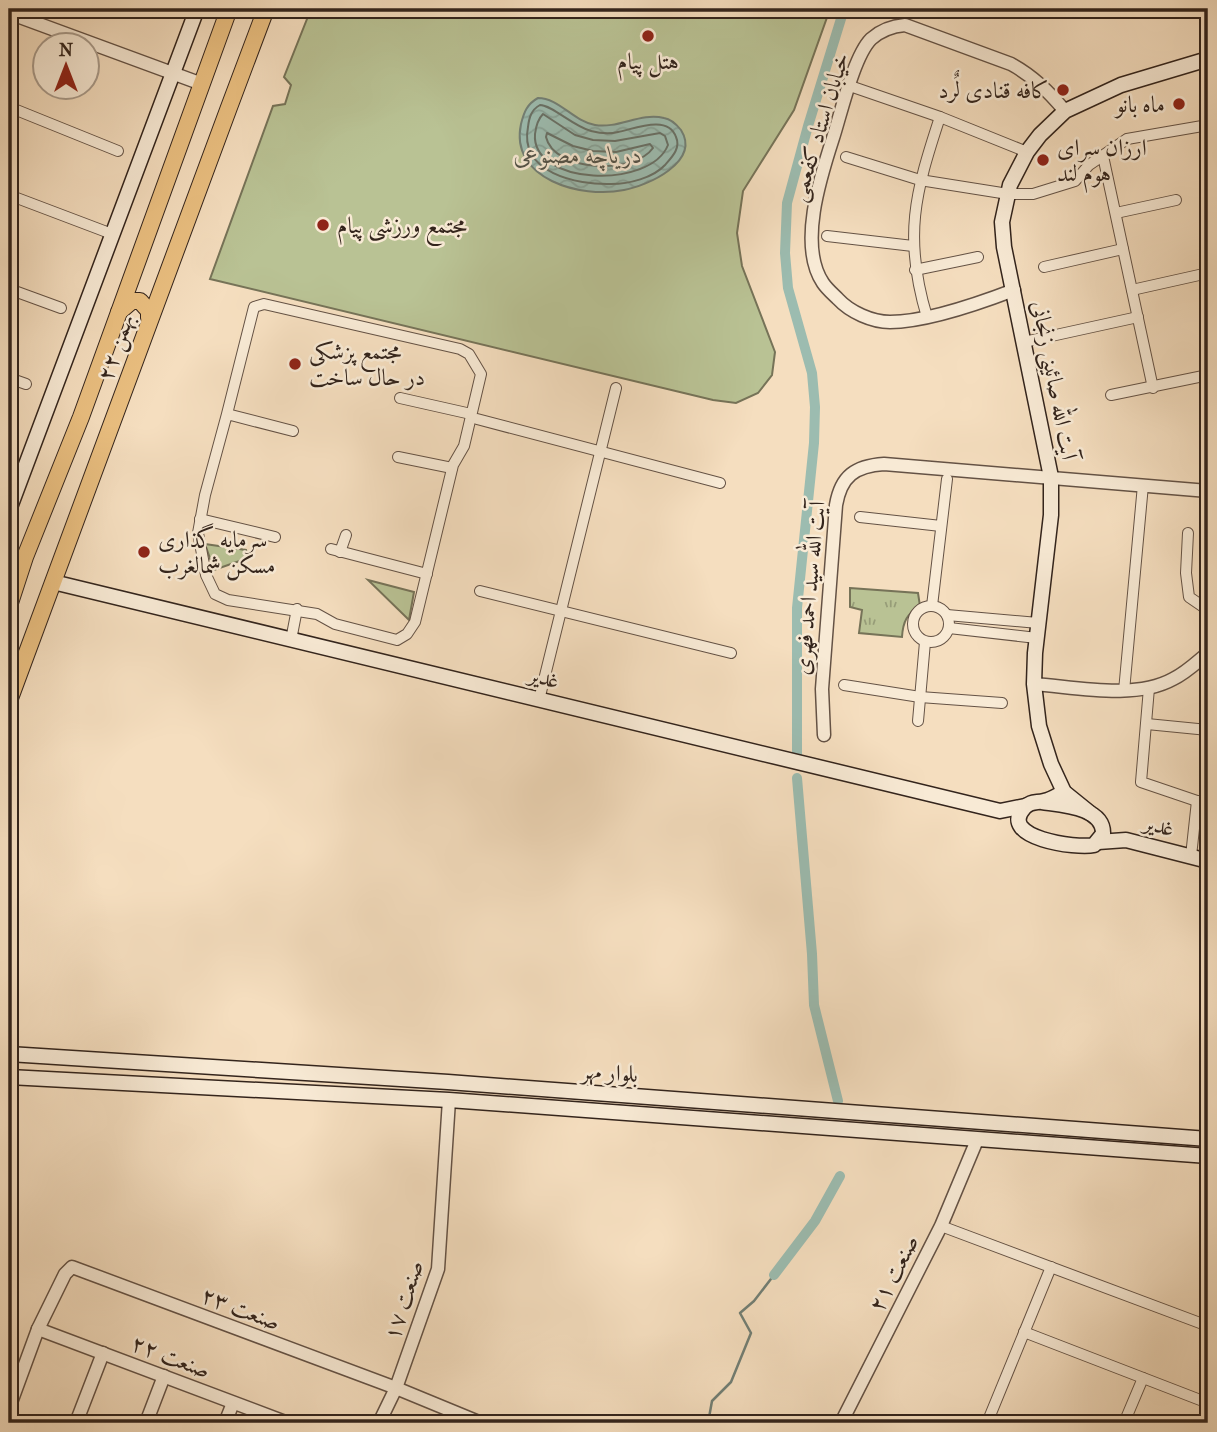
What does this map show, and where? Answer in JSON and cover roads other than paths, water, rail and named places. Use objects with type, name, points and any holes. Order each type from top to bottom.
[{"type":"highway","name":"۲۲ بهمن","points":[[9,606],[25,557],[81,417],[229,9]]},
{"type":"highway","name":"۲۲ بهمن","points":[[9,701],[117,413],[149,318],[266,9]]},
{"type":"highway","points":[[117,314],[132,301],[140,301],[149,311],[149,318]]},
{"type":"main road","points":[[9,510],[197,9]]},
{"type":"main road","name":"آیت الله صائینی زنجانی","points":[[1126,840],[1103,825],[1098,818],[1064,792],[1051,764],[1039,726],[1034,684],[1037,630],[1051,515],[1051,477],[1004,247],[1002,222],[1010,185],[1027,152],[1065,111],[1121,85],[1208,60]]},
{"type":"main road","points":[[9,560],[25,557]]},
{"type":"main road","name":"غدیر","points":[[53,582],[1000,811],[1020,823],[1028,834],[1058,845],[1089,846],[1098,842],[1126,840],[1208,861]]},
{"type":"main road","points":[[1042,802],[1064,792]]},
{"type":"main road","points":[[1042,802],[1067,805],[1090,813]]},
{"type":"main road","name":"غدیر","points":[[1000,811],[1042,802]]},
{"type":"main road","points":[[1020,823],[1020,814],[1025,806]]},
{"type":"main road","points":[[1098,842],[1103,834],[1103,825]]},
{"type":"main road","name":"بلوار مهر","points":[[9,1054],[448,1082],[1208,1139]]},
{"type":"main road","name":"بلوار مهر","points":[[9,1077],[449,1100],[1208,1156]]},
{"type":"main road","points":[[807,1127],[810,1109]]},
{"type":"street","points":[[18,13],[202,84]]},
{"type":"street","name":"خیابان استاد کفعمی","points":[[1014,290],[927,317],[887,322],[859,314],[844,306],[822,282],[810,233],[821,179],[859,60],[872,39],[888,28],[905,25],[1011,64],[1045,88],[1065,111]]},
{"type":"street","points":[[850,86],[940,117],[1027,152]]},
{"type":"street","points":[[9,107],[118,151]]},
{"type":"street","points":[[927,317],[915,270],[914,221],[920,180],[940,117]]},
{"type":"street","points":[[846,157],[920,180],[1008,194],[1033,194],[1075,181],[1089,165],[1127,138],[1208,125]]},
{"type":"street","points":[[1103,156],[1153,388]]},
{"type":"street","points":[[1208,168],[1208,197]]},
{"type":"street","points":[[9,195],[112,234]]},
{"type":"street","points":[[1116,213],[1176,200]]},
{"type":"street","points":[[827,236],[913,246]]},
{"type":"street","points":[[1044,267],[1123,249]]},
{"type":"street","points":[[915,270],[978,257]]},
{"type":"street","points":[[1132,290],[1208,273]]},
{"type":"street","points":[[9,289],[61,308]]},
{"type":"street","points":[[264,304],[460,349],[476,362],[481,374],[474,417],[464,446],[452,468],[415,622],[407,634],[397,640],[335,624],[317,614],[228,600],[215,594],[206,575],[198,533],[254,307],[264,304]]},
{"type":"street","points":[[1024,342],[1138,317]]},
{"type":"street","points":[[1111,395],[1208,375]]},
{"type":"street","points":[[9,378],[26,384]]},
{"type":"street","points":[[539,699],[616,388]]},
{"type":"street","points":[[400,398],[720,483]]},
{"type":"street","points":[[227,414],[293,431]]},
{"type":"street","points":[[398,457],[452,468]]},
{"type":"street","name":"آیت الله سید احمد فهری","points":[[824,735],[822,690],[836,505],[838,493],[849,475],[868,465],[884,464],[1208,491]]},
{"type":"street","points":[[932,606],[947,479]]},
{"type":"street","points":[[1124,691],[1143,485]]},
{"type":"street","points":[[860,517],[941,526]]},
{"type":"street","points":[[200,519],[275,537]]},
{"type":"street","points":[[1188,533],[1186,573],[1189,597],[1208,610]]},
{"type":"street","points":[[346,535],[336,551],[427,574]]},
{"type":"street","points":[[480,591],[731,653]]},
{"type":"street","points":[[947,615],[949,628],[944,637],[935,642],[925,642],[916,636],[912,626],[914,616],[922,608],[932,606],[947,615],[1037,630]]},
{"type":"street","points":[[291,640],[297,609]]},
{"type":"street","points":[[949,628],[1037,630]]},
{"type":"street","points":[[918,721],[925,642]]},
{"type":"street","points":[[1034,684],[1124,691],[1149,688],[1173,680],[1208,653]]},
{"type":"street","points":[[844,685],[920,697],[1002,704]]},
{"type":"street","points":[[1149,688],[1141,782],[1197,801],[1208,802]]},
{"type":"street","points":[[1147,724],[1208,730]]},
{"type":"street","points":[[1191,856],[1197,801]]},
{"type":"street","name":"صنعت ۱۷","points":[[379,1423],[396,1388],[438,1269],[449,1100]]},
{"type":"street","name":"صنعت ۲۱","points":[[841,1423],[941,1226],[977,1139]]},
{"type":"street","points":[[941,1226],[1208,1326]]},
{"type":"street","points":[[987,1423],[1051,1266]]},
{"type":"street","name":"صنعت ۲۳","points":[[38,1329],[65,1274],[72,1267],[396,1388],[481,1423]]},
{"type":"street","points":[[9,1408],[38,1329]]},
{"type":"street","name":"صنعت ۲۲","points":[[38,1329],[288,1423]]},
{"type":"street","points":[[1024,1332],[1208,1403]]},
{"type":"street","points":[[76,1423],[103,1353]]},
{"type":"street","points":[[146,1423],[164,1376]]},
{"type":"street","points":[[1124,1423],[1143,1378]]},
{"type":"street","points":[[225,1423],[233,1403]]},
{"type":"street","points":[[445,1423],[451,1411]]},
{"type":"water","name":"دریاچه مصنوعی","points":[[538,98],[553,102],[595,125],[612,125],[647,117],[667,119],[681,130],[685,142],[684,152],[669,170],[634,188],[607,192],[569,188],[537,171],[526,159],[520,143],[525,112]]},
{"type":"waterway","points":[[797,759],[797,608],[814,443],[815,407],[812,373],[788,288],[785,253],[787,203],[844,9]]},
{"type":"waterway","points":[[797,778],[814,1005],[838,1101]]},
{"type":"waterway","points":[[774,1275],[815,1221],[840,1176]]},
{"type":"waterway","points":[[708,1423],[712,1401],[731,1382],[751,1333],[740,1313],[754,1301],[774,1275]]},
{"type":"place","name":"هتل پیام","points":[[648,36]]},
{"type":"place","name":"کافه قنادی لٌرد","points":[[1063,90]]},
{"type":"place","name":"ماه بانو","points":[[1179,104]]},
{"type":"place","name":"ارزان سرای هوم لند","points":[[1043,160]]},
{"type":"place","name":"مجتمع ورزشی پیام","points":[[323,225]]},
{"type":"place","name":"مجتمع پزشکی در حال ساخت","points":[[295,364]]},
{"type":"place","name":"سرمایه گذاری مسکن شمالغرب","points":[[144,552]]}]
